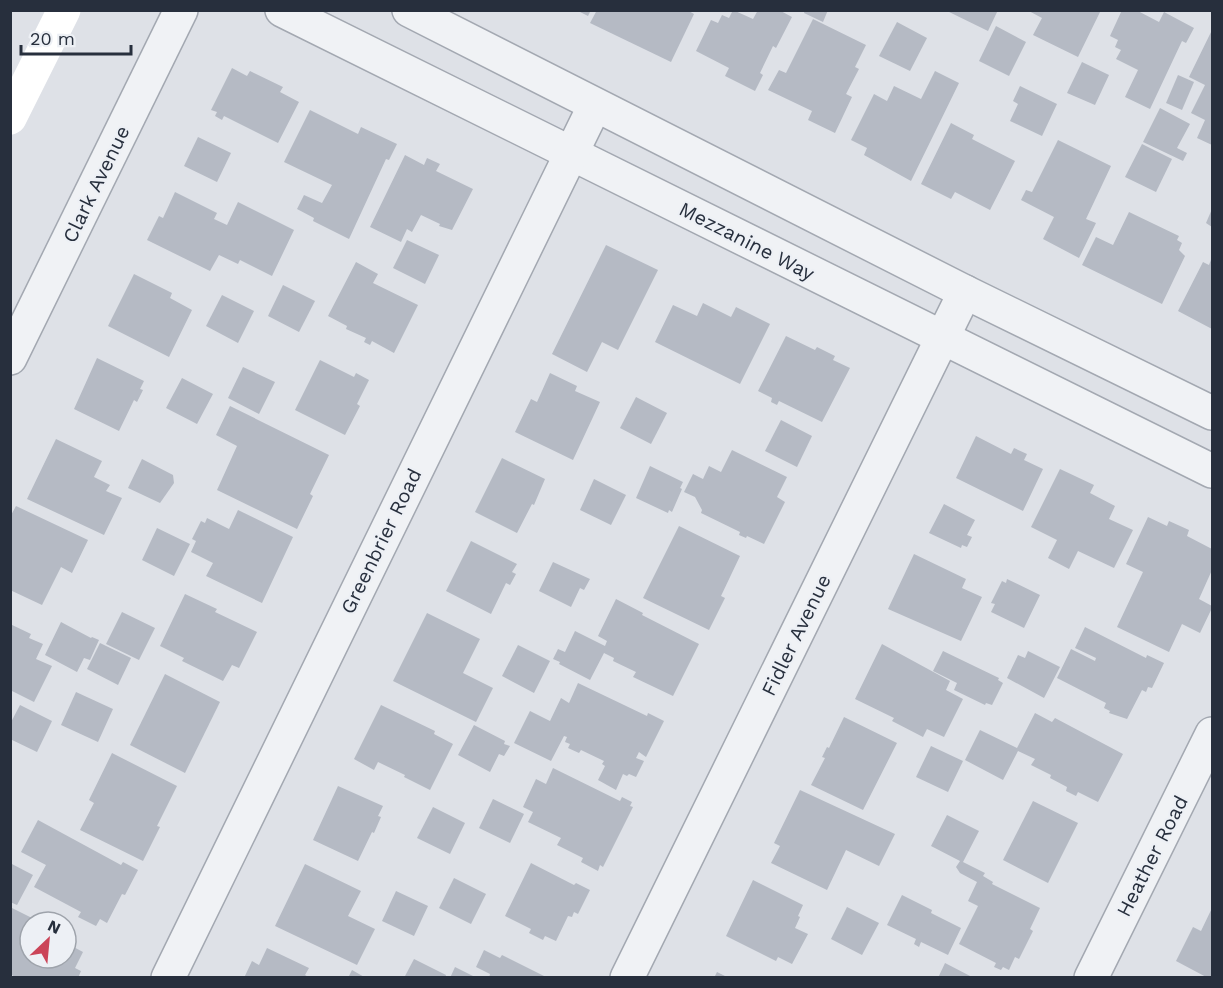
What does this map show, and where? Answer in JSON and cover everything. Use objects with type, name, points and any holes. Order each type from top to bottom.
[{"type":"main road","points":[[10,118],[64,10]]},
{"type":"street","name":"Clark Avenue","points":[[10,358],[180,10]]},
{"type":"street","name":"Mezzanine Way","points":[[282,10],[1212,471]]},
{"type":"street","points":[[409,10],[965,292],[1212,413]]},
{"type":"street","name":"Greenbrier Road","points":[[168,978],[595,105]]},
{"type":"street","name":"Fidler Avenue","points":[[627,978],[965,292]]},
{"type":"street","name":"Heather Road","points":[[1091,978],[1212,734]]},
{"type":"building","points":[[576,10],[591,10],[588,16]]},
{"type":"building","points":[[597,10],[687,10],[694,14],[671,62],[590,23]]},
{"type":"building","points":[[733,10],[753,19],[758,10],[779,10],[792,17],[776,48],[773,46],[760,73],[763,75],[755,91],[725,76],[729,68],[696,51],[711,20],[718,23],[722,15],[729,18]]},
{"type":"building","points":[[805,10],[828,10],[823,22],[804,13]]},
{"type":"building","points":[[945,10],[998,10],[988,31]]},
{"type":"building","points":[[1027,10],[1101,10],[1078,57],[1033,35],[1042,18]]},
{"type":"building","points":[[1122,10],[1136,10],[1159,22],[1164,12],[1194,28],[1186,43],[1182,41],[1150,109],[1125,97],[1138,70],[1116,59],[1121,50],[1115,47],[1118,40],[1110,36]]},
{"type":"building","points":[[813,19],[866,45],[855,67],[859,69],[846,94],[852,97],[835,133],[808,120],[812,111],[768,90],[779,70],[786,73]]},
{"type":"building","points":[[897,22],[927,38],[910,71],[879,56]]},
{"type":"building","points":[[996,26],[1026,42],[1009,76],[979,61]]},
{"type":"building","points":[[1212,30],[1212,145],[1197,138],[1205,120],[1191,113],[1205,85],[1189,77]]},
{"type":"building","points":[[1082,62],[1109,75],[1095,105],[1067,93]]},
{"type":"building","points":[[232,68],[247,76],[250,71],[283,87],[280,92],[299,102],[278,143],[224,116],[222,120],[215,116],[217,112],[211,110]]},
{"type":"building","points":[[935,71],[959,83],[911,181],[864,155],[867,148],[851,140],[874,94],[887,101],[894,86],[921,99]]},
{"type":"building","points":[[1178,75],[1194,82],[1182,110],[1166,103]]},
{"type":"building","points":[[1020,86],[1057,104],[1042,136],[1010,121],[1018,104],[1013,101]]},
{"type":"building","points":[[1160,108],[1190,124],[1177,148],[1187,153],[1183,161],[1143,142]]},
{"type":"building","points":[[310,110],[358,134],[361,127],[397,144],[389,160],[386,159],[349,239],[313,221],[314,218],[297,209],[304,195],[322,203],[332,185],[284,162]]},
{"type":"building","points":[[951,123],[974,135],[972,139],[1015,161],[990,210],[955,192],[951,199],[921,184]]},
{"type":"building","points":[[198,137],[231,153],[217,182],[184,166]]},
{"type":"building","points":[[1058,140],[1111,166],[1086,219],[1096,223],[1079,258],[1043,239],[1054,217],[1021,200],[1026,190],[1032,192]]},
{"type":"building","points":[[1142,144],[1172,159],[1156,192],[1125,177]]},
{"type":"building","points":[[405,155],[424,165],[427,158],[440,164],[436,171],[473,189],[452,230],[439,226],[440,224],[421,215],[412,232],[407,229],[401,242],[370,227]]},
{"type":"building","points":[[175,192],[217,213],[214,219],[227,225],[238,202],[294,230],[272,276],[240,260],[238,264],[219,255],[210,271],[147,240],[159,216],[163,218]]},
{"type":"building","points":[[1212,209],[1212,227],[1206,223]]},
{"type":"building","points":[[1129,212],[1179,236],[1177,240],[1182,243],[1179,250],[1185,256],[1162,304],[1082,265],[1096,237],[1113,245]]},
{"type":"building","points":[[407,240],[439,255],[425,284],[393,268]]},
{"type":"building","points":[[606,245],[658,270],[618,350],[602,342],[587,372],[552,354]]},
{"type":"building","points":[[1212,257],[1212,329],[1178,311],[1203,262],[1209,265]]},
{"type":"building","points":[[356,262],[378,274],[373,283],[418,305],[394,353],[372,341],[370,345],[364,342],[366,338],[346,329],[347,326],[328,316]]},
{"type":"building","points":[[134,274],[172,293],[170,298],[192,310],[169,357],[108,326]]},
{"type":"building","points":[[283,285],[315,301],[299,332],[268,316]]},
{"type":"building","points":[[222,295],[254,311],[238,343],[206,326]]},
{"type":"building","points":[[703,303],[731,317],[736,307],[770,324],[740,384],[655,342],[673,305],[697,316]]},
{"type":"building","points":[[786,336],[815,350],[817,347],[835,356],[833,360],[850,368],[822,422],[779,401],[777,405],[771,402],[772,398],[758,391]]},
{"type":"building","points":[[97,358],[144,381],[140,389],[143,390],[137,402],[134,400],[119,431],[74,409]]},
{"type":"building","points":[[320,360],[354,377],[356,373],[369,380],[357,404],[360,406],[345,435],[295,410]]},
{"type":"building","points":[[243,367],[275,382],[259,414],[228,398]]},
{"type":"building","points":[[550,373],[577,386],[575,391],[600,402],[573,460],[515,432],[531,399],[537,402]]},
{"type":"building","points":[[182,378],[213,394],[197,424],[166,408]]},
{"type":"building","points":[[636,397],[667,413],[651,444],[620,428]]},
{"type":"building","points":[[230,406],[329,455],[310,494],[313,496],[297,529],[217,490],[237,446],[216,435]]},
{"type":"building","points":[[781,420],[812,436],[797,467],[765,451]]},
{"type":"building","points":[[976,436],[1011,454],[1014,448],[1027,454],[1024,460],[1043,469],[1023,511],[956,478]]},
{"type":"building","points":[[56,439],[102,461],[94,477],[110,485],[106,491],[122,498],[104,535],[27,499]]},
{"type":"building","points":[[732,450],[787,477],[777,497],[785,502],[764,544],[739,535],[740,532],[701,513],[702,510],[695,497],[684,492],[693,474],[703,479],[709,466],[721,472]]},
{"type":"building","points":[[502,458],[545,479],[534,505],[532,504],[517,533],[475,512]]},
{"type":"building","points":[[142,459],[173,475],[174,483],[160,503],[128,488]]},
{"type":"building","points":[[650,466],[683,482],[672,512],[669,510],[668,513],[636,498]]},
{"type":"building","points":[[1060,469],[1094,485],[1090,493],[1115,506],[1109,519],[1133,530],[1114,568],[1078,551],[1069,569],[1048,558],[1057,540],[1031,527]]},
{"type":"building","points":[[594,479],[626,495],[611,525],[580,510]]},
{"type":"building","points":[[944,504],[975,520],[967,535],[972,537],[967,547],[962,545],[961,548],[929,533]]},
{"type":"building","points":[[16,506],[88,540],[72,573],[61,567],[42,605],[10,590],[10,517]]},
{"type":"building","points":[[238,510],[293,537],[262,603],[206,576],[213,563],[191,552],[196,541],[192,539],[201,521],[205,523],[207,518],[229,529]]},
{"type":"building","points":[[1148,517],[1167,526],[1169,521],[1189,530],[1187,536],[1212,549],[1212,570],[1199,599],[1212,608],[1200,633],[1182,624],[1169,652],[1117,627],[1143,572],[1126,564]]},
{"type":"building","points":[[679,526],[740,556],[721,596],[725,598],[709,630],[643,598]]},
{"type":"building","points":[[157,528],[190,544],[174,576],[142,560]]},
{"type":"building","points":[[471,541],[517,564],[512,572],[516,574],[510,585],[506,583],[491,614],[446,591]]},
{"type":"building","points":[[914,554],[966,579],[962,588],[982,597],[961,641],[888,609]]},
{"type":"building","points":[[553,562],[590,579],[584,590],[580,588],[571,607],[539,591]]},
{"type":"building","points":[[1007,579],[1040,595],[1024,628],[991,612],[995,604],[991,603],[1002,581],[1006,583]]},
{"type":"building","points":[[185,594],[217,609],[215,612],[257,632],[239,668],[232,665],[223,681],[182,661],[184,658],[160,646]]},
{"type":"building","points":[[616,599],[699,644],[673,696],[633,677],[636,672],[613,661],[614,658],[604,653],[590,680],[553,659],[558,649],[565,652],[575,631],[605,646],[607,641],[598,636]]},
{"type":"building","points":[[122,612],[155,628],[139,660],[106,644]]},
{"type":"building","points":[[427,613],[480,639],[463,673],[493,688],[476,722],[393,681]]},
{"type":"building","points":[[61,622],[99,640],[90,660],[84,658],[77,672],[45,655]]},
{"type":"building","points":[[10,624],[31,634],[29,638],[43,644],[36,659],[52,666],[34,702],[10,690]]},
{"type":"building","points":[[1085,627],[1146,658],[1147,655],[1164,663],[1152,688],[1148,687],[1146,692],[1142,690],[1127,719],[1109,713],[1110,711],[1104,708],[1106,703],[1057,678],[1071,649],[1095,661],[1096,658],[1075,648]]},
{"type":"building","points":[[100,643],[131,658],[118,685],[87,669]]},
{"type":"building","points":[[882,644],[950,681],[946,690],[963,699],[944,737],[927,729],[923,737],[892,721],[894,718],[855,699]]},
{"type":"building","points":[[518,645],[550,661],[534,693],[502,676]]},
{"type":"building","points":[[943,651],[999,678],[998,680],[1003,683],[992,705],[986,703],[985,705],[954,690],[957,683],[933,671]]},
{"type":"building","points":[[1028,651],[1060,667],[1044,698],[1007,678],[1018,655],[1025,658]]},
{"type":"building","points":[[165,674],[220,702],[185,773],[130,745]]},
{"type":"building","points":[[578,683],[647,716],[648,713],[664,721],[646,757],[639,752],[636,758],[644,761],[636,777],[623,774],[616,790],[598,780],[605,766],[602,764],[604,761],[581,750],[579,753],[568,748],[570,744],[565,742],[567,737],[564,736],[551,761],[514,743],[530,711],[550,721],[561,698],[569,703]]},
{"type":"building","points":[[76,692],[113,709],[98,742],[61,725]]},
{"type":"building","points":[[20,705],[52,721],[37,752],[10,739],[10,724]]},
{"type":"building","points":[[381,705],[435,731],[434,734],[453,744],[430,790],[378,762],[374,770],[354,759]]},
{"type":"building","points":[[1035,713],[1052,722],[1055,718],[1123,754],[1098,802],[1078,792],[1076,796],[1066,791],[1067,787],[1050,778],[1051,775],[1031,765],[1035,759],[1018,751],[1003,780],[965,760],[980,730],[1017,748]]},
{"type":"building","points":[[844,717],[897,743],[863,810],[811,785],[825,758],[822,757]]},
{"type":"building","points":[[474,725],[510,746],[504,756],[499,754],[490,772],[458,755]]},
{"type":"building","points":[[931,746],[963,761],[948,792],[916,777]]},
{"type":"building","points":[[112,753],[177,786],[143,861],[80,830],[94,803],[89,800]]},
{"type":"building","points":[[553,768],[620,801],[622,797],[632,802],[630,806],[633,807],[603,867],[600,865],[598,871],[581,862],[583,858],[557,845],[561,838],[528,822],[533,812],[523,807],[536,779],[546,784]]},
{"type":"building","points":[[338,786],[383,806],[374,833],[372,832],[358,861],[313,840]]},
{"type":"building","points":[[800,790],[895,834],[879,866],[846,850],[827,890],[771,863],[780,846],[774,843]]},
{"type":"building","points":[[493,799],[524,814],[510,843],[479,828]]},
{"type":"building","points":[[1033,801],[1078,823],[1048,883],[1003,860]]},
{"type":"building","points":[[433,807],[465,823],[450,854],[417,838]]},
{"type":"building","points":[[947,815],[979,831],[963,862],[985,873],[983,876],[993,882],[992,884],[1040,908],[1030,929],[1033,931],[1019,959],[1015,957],[1009,970],[994,967],[996,963],[959,944],[978,906],[968,901],[977,882],[960,873],[956,867],[960,861],[931,846]]},
{"type":"building","points":[[38,820],[121,865],[123,862],[138,870],[107,923],[100,919],[96,926],[78,917],[81,912],[78,910],[34,887],[46,865],[21,852]]},
{"type":"building","points":[[10,863],[33,875],[17,905],[10,902]]},
{"type":"building","points":[[531,863],[574,885],[576,883],[590,890],[578,914],[574,912],[572,917],[568,916],[556,941],[545,936],[543,940],[529,933],[531,929],[505,916]]},
{"type":"building","points":[[305,864],[361,891],[348,916],[375,929],[357,965],[275,926]]},
{"type":"building","points":[[454,878],[486,894],[471,924],[439,908]]},
{"type":"building","points":[[753,880],[803,905],[795,928],[808,934],[792,964],[778,957],[776,961],[726,936]]},
{"type":"building","points":[[396,891],[428,906],[414,936],[382,921]]},
{"type":"building","points":[[902,895],[961,928],[948,955],[921,942],[919,947],[914,944],[916,939],[887,925]]},
{"type":"building","points":[[10,907],[18,911],[18,970],[81,971],[78,978],[17,978],[10,974]]},
{"type":"building","points":[[847,907],[879,923],[862,955],[831,939]]},
{"type":"building","points":[[1212,908],[1212,978],[1208,978],[1176,961],[1193,927],[1201,931]]},
{"type":"building","points":[[267,948],[309,968],[305,975],[310,978],[244,978],[252,961],[259,965]]},
{"type":"building","points":[[78,949],[83,952],[78,962]]},
{"type":"building","points":[[484,950],[500,958],[502,955],[548,978],[489,978],[490,974],[476,967]]},
{"type":"building","points":[[414,959],[446,975],[445,978],[404,978]]},
{"type":"building","points":[[945,963],[974,978],[938,978]]},
{"type":"building","points":[[455,967],[477,978],[450,978]]},
{"type":"building","points":[[352,970],[366,978],[348,978]]},
{"type":"building","points":[[717,972],[729,978],[714,978]]}]
